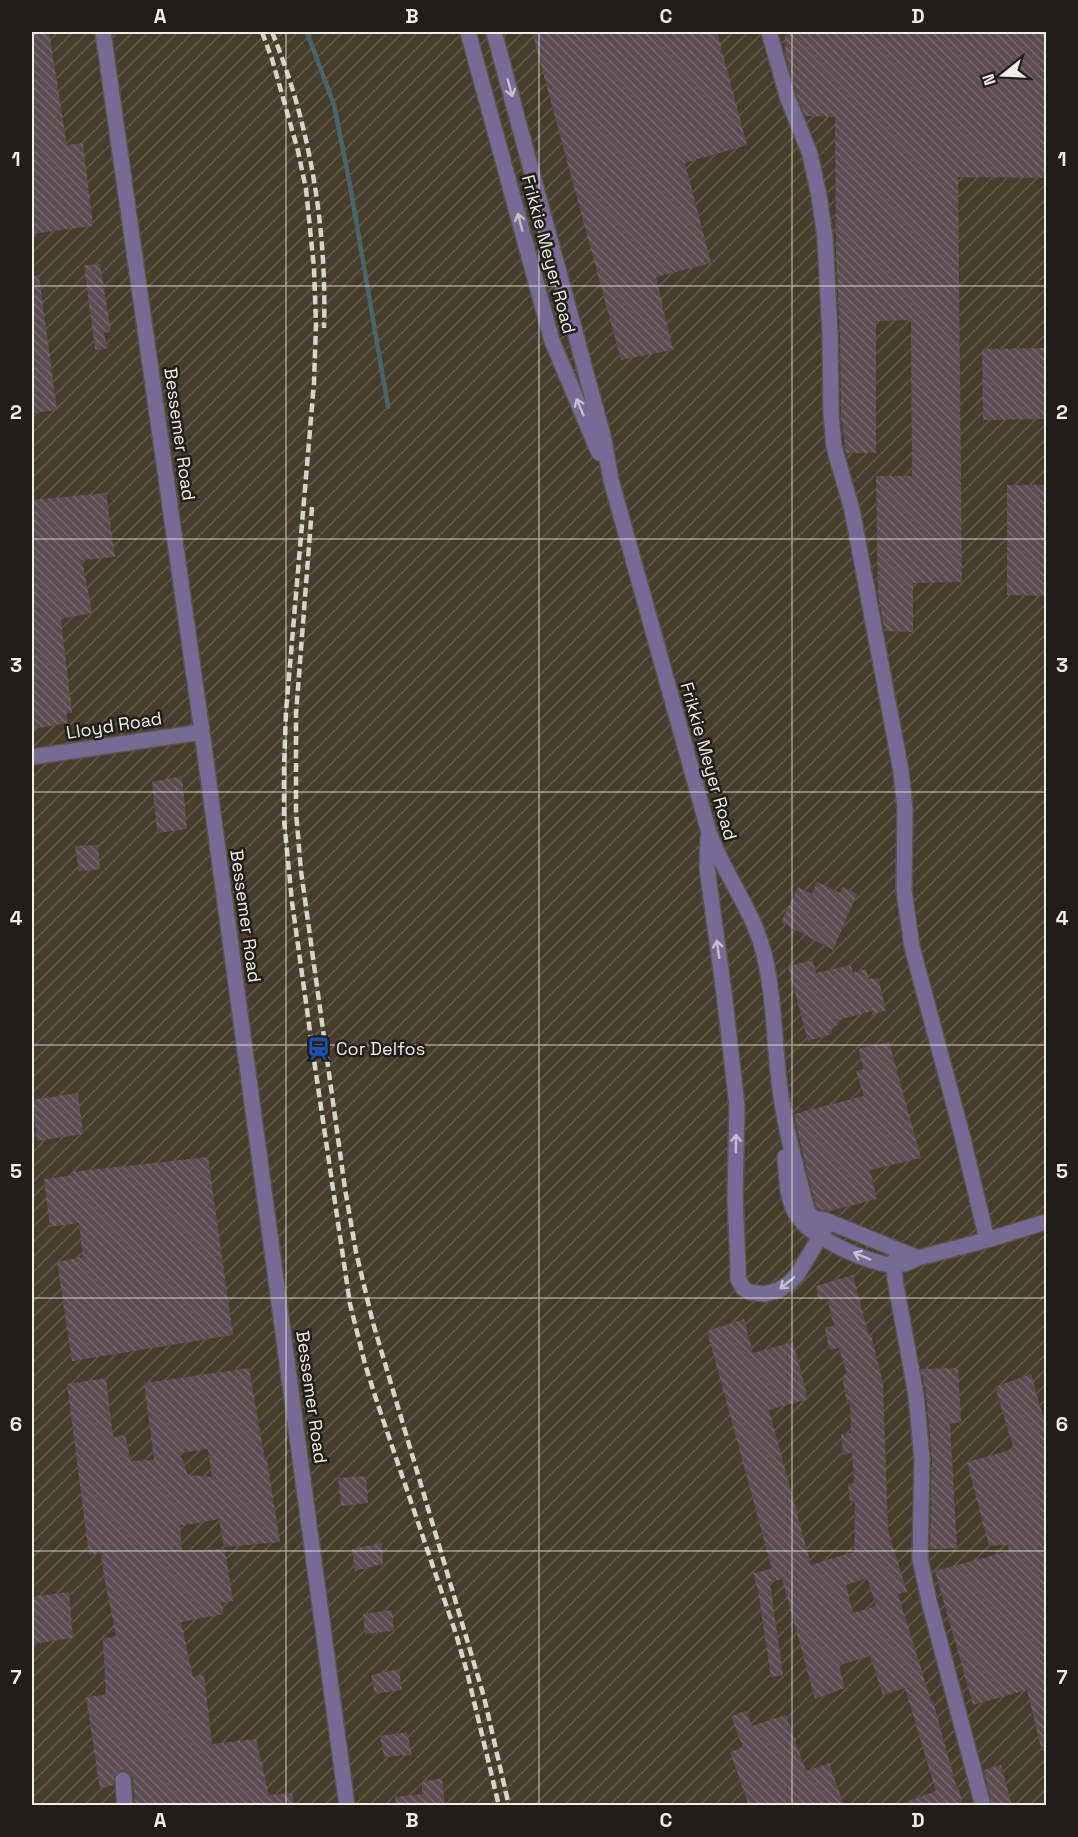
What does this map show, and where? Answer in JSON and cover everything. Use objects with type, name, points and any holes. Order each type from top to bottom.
[{"type":"street","name":"Bessemer Road","points":[[104,32],[202,732],[347,1806]]},
{"type":"street","name":"Frikkie Meyer Road","points":[[468,32],[552,341],[611,480]]},
{"type":"street","name":"Frikkie Meyer Road","points":[[494,32],[603,436],[611,480],[708,829],[718,857],[752,918],[764,953],[770,985],[779,1083]]},
{"type":"street","points":[[769,32],[788,99],[810,154],[819,196],[825,237],[834,447],[852,510],[901,771],[905,810],[903,891],[910,936],[987,1240]]},
{"type":"street","name":"Lloyd Road","points":[[32,757],[202,732]]},
{"type":"street","points":[[708,829],[707,868],[737,1106],[735,1197],[740,1284],[749,1292],[760,1294],[778,1290],[796,1275],[829,1222]]},
{"type":"street","points":[[779,1083],[780,1118],[789,1196],[800,1220],[821,1236],[877,1263],[896,1258],[918,1258],[1047,1222]]},
{"type":"street","points":[[779,1083],[796,1169],[809,1215],[829,1222],[896,1258]]},
{"type":"street","points":[[896,1258],[897,1295],[916,1395],[922,1459],[920,1559],[983,1806]]},
{"type":"street","points":[[123,1780],[125,1806]]},
{"type":"shaded area","points":[[32,32],[1046,32],[1046,1805],[32,1806]]},
{"type":"building","points":[[32,32],[49,32],[67,145],[83,143],[93,226],[32,234]]},
{"type":"building","points":[[532,32],[717,32],[747,145],[685,163],[711,263],[656,277],[673,350],[621,360]]},
{"type":"building","points":[[785,32],[1047,32],[1047,178],[958,177],[962,582],[913,583],[913,632],[885,631],[878,595],[876,476],[912,476],[911,320],[876,321],[876,453],[846,453],[841,413],[835,117],[805,116],[785,52]]},
{"type":"building","points":[[100,264],[111,332],[104,333],[108,348],[95,350],[84,265]]},
{"type":"building","points":[[39,275],[57,410],[32,413],[32,276]]},
{"type":"building","points":[[1047,348],[1047,419],[983,420],[982,349]]},
{"type":"building","points":[[1007,485],[1047,485],[1047,596],[1007,595]]},
{"type":"building","points":[[106,493],[115,557],[82,560],[92,613],[61,619],[72,713],[66,713],[68,723],[32,729],[32,500]]},
{"type":"building","points":[[182,776],[187,829],[157,833],[152,782]]},
{"type":"building","points":[[98,845],[100,869],[79,871],[75,846]]},
{"type":"building","points":[[817,882],[840,893],[843,887],[857,894],[833,950],[781,922],[798,887],[812,894]]},
{"type":"building","points":[[813,960],[816,973],[851,965],[853,973],[866,969],[869,979],[878,978],[886,1010],[872,1015],[872,1011],[837,1020],[838,1025],[831,1028],[832,1034],[808,1041],[788,966]]},
{"type":"building","points":[[889,1042],[921,1158],[870,1170],[877,1199],[829,1211],[819,1209],[816,1206],[808,1176],[794,1114],[864,1096],[856,1071],[864,1069],[858,1049]]},
{"type":"building","points":[[78,1093],[83,1134],[37,1141],[33,1100]]},
{"type":"building","points":[[208,1157],[233,1335],[72,1361],[57,1262],[83,1257],[79,1223],[50,1227],[44,1179],[73,1175],[72,1172]]},
{"type":"building","points":[[853,1275],[869,1336],[871,1335],[883,1383],[888,1530],[907,1592],[898,1594],[931,1701],[933,1701],[963,1806],[901,1806],[900,1804],[936,1791],[905,1688],[883,1695],[870,1656],[839,1665],[845,1688],[815,1699],[782,1579],[770,1582],[783,1675],[771,1677],[758,1590],[753,1573],[772,1569],[707,1331],[744,1319],[753,1353],[793,1342],[808,1399],[769,1410],[811,1565],[854,1552],[855,1500],[850,1501],[848,1484],[854,1483],[852,1453],[843,1455],[841,1434],[851,1433],[850,1404],[847,1404],[842,1376],[847,1375],[839,1348],[829,1350],[825,1327],[834,1326],[827,1298],[819,1300],[816,1286]],"holes":[[[867,1578],[876,1606],[853,1613],[846,1585]]]},
{"type":"building","points":[[249,1368],[280,1542],[224,1547],[219,1519],[180,1526],[182,1551],[225,1549],[233,1601],[221,1603],[224,1614],[181,1622],[193,1677],[204,1675],[212,1744],[256,1739],[269,1795],[292,1793],[294,1806],[135,1806],[133,1779],[128,1772],[123,1770],[114,1776],[114,1785],[100,1788],[86,1697],[106,1695],[103,1639],[116,1636],[101,1553],[89,1555],[67,1384],[106,1378],[113,1437],[125,1435],[131,1461],[154,1460],[144,1383]],"holes":[[[208,1449],[212,1477],[188,1475],[180,1453]]]},
{"type":"building","points":[[958,1368],[961,1422],[950,1424],[957,1548],[930,1549],[932,1458],[926,1394],[921,1369]]},
{"type":"building","points":[[1031,1374],[1047,1431],[1047,1751],[1042,1751],[1027,1690],[973,1705],[935,1571],[1009,1551],[1008,1545],[989,1546],[967,1462],[1014,1449],[995,1387]]},
{"type":"building","points":[[366,1476],[368,1503],[341,1506],[338,1478]]},
{"type":"building","points":[[382,1543],[383,1564],[355,1571],[352,1549]]},
{"type":"building","points":[[69,1592],[73,1638],[32,1644],[32,1597]]},
{"type":"building","points":[[392,1610],[394,1631],[365,1634],[363,1614]]},
{"type":"building","points":[[399,1669],[402,1690],[375,1694],[371,1675]]},
{"type":"building","points":[[746,1711],[752,1726],[786,1715],[806,1771],[829,1763],[844,1806],[749,1806],[730,1752],[743,1747],[731,1716]]},
{"type":"building","points":[[407,1732],[412,1755],[384,1757],[380,1736]]},
{"type":"building","points":[[1001,1765],[1012,1806],[992,1806],[984,1770]]},
{"type":"building","points":[[442,1778],[445,1806],[396,1806],[395,1797],[422,1794],[422,1782]]},
{"type":"waterway","points":[[307,32],[334,105],[388,407]]},
{"type":"railway","points":[[262,32],[298,151],[306,189],[314,268],[316,324],[314,383],[286,712],[284,820],[292,902],[350,1304],[377,1402],[456,1634],[499,1806]]},
{"type":"railway","points":[[272,32],[297,103],[313,177],[322,252],[324,328]]},
{"type":"railway","points":[[312,507],[296,714],[296,812],[301,871],[345,1189],[356,1252],[373,1323],[484,1697],[509,1806]]},
{"type":"place","name":"Cor Delfos","points":[[318,1048]]}]
